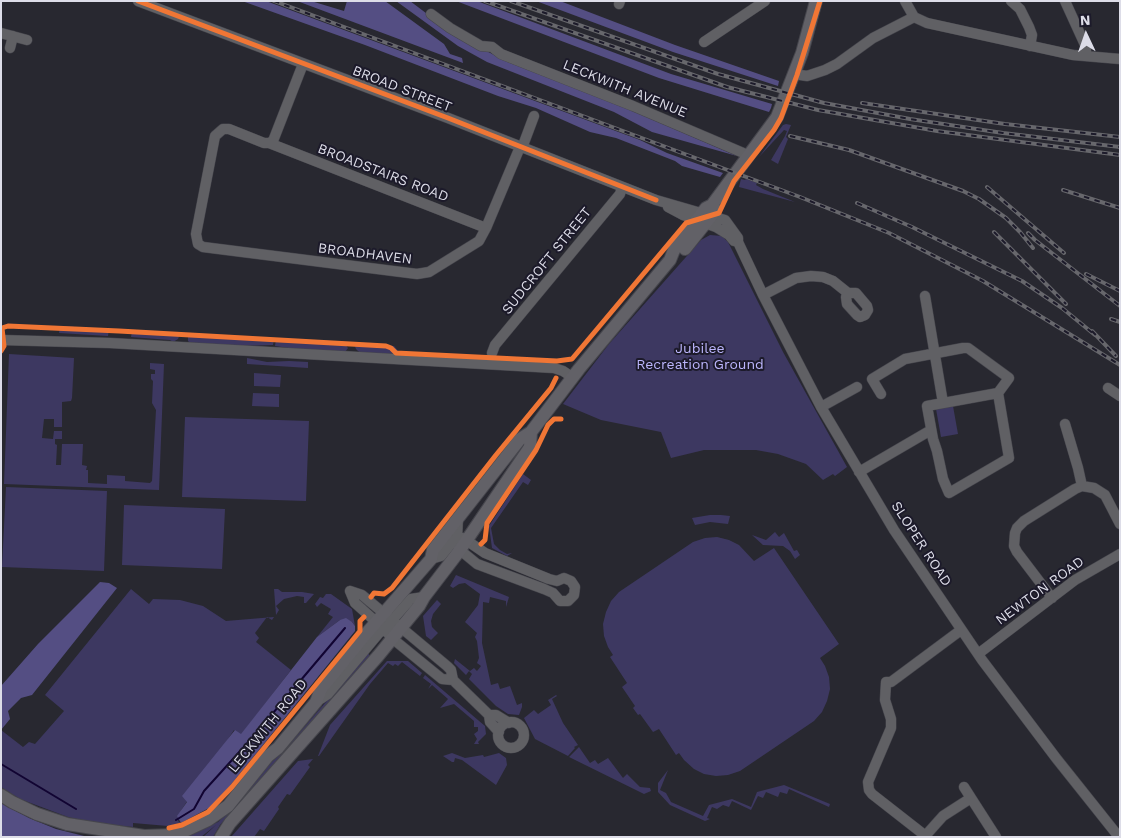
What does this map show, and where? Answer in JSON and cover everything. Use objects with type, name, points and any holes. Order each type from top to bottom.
[{"type":"main road","name":"LECKWITH ROAD","points":[[174,836],[208,820],[223,810],[316,702],[322,689],[387,621],[431,559],[433,550],[520,439],[531,432],[572,377],[670,260],[674,250],[706,215],[777,117],[802,53],[816,1]]},
{"type":"main road","name":"LECKWITH ROAD","points":[[387,621],[419,606],[461,543],[530,447],[531,432]]},
{"type":"main road","name":"LECKWITH ROAD","points":[[221,837],[230,823],[393,639],[387,621]]},
{"type":"main road","points":[[1,795],[12,802],[57,822],[90,829],[145,836],[174,836]]},
{"type":"street","name":"BROAD STREET","points":[[138,1],[622,186],[656,200],[678,212],[706,215]]},
{"type":"street","points":[[704,42],[765,1]]},
{"type":"street","points":[[905,1],[914,17],[927,23],[1030,46],[1086,56],[1120,59]]},
{"type":"street","points":[[1011,1],[1020,9],[1029,27],[1032,35],[1030,46]]},
{"type":"street","points":[[1065,1],[1086,47],[1086,56]]},
{"type":"street","name":"LECKWITH AVENUE","points":[[431,14],[481,46],[492,46],[501,54],[633,106],[748,155]]},
{"type":"street","points":[[794,74],[807,76],[825,70],[837,64],[873,38],[914,17]]},
{"type":"street","points":[[1,33],[27,40]]},
{"type":"street","points":[[10,48],[14,36]]},
{"type":"street","points":[[269,143],[275,137],[303,64]]},
{"type":"street","name":"BROADHAVEN","points":[[198,244],[203,247],[417,274],[429,272],[480,241],[534,116]]},
{"type":"street","name":"BROADSTAIRS ROAD","points":[[198,244],[196,234],[198,219],[215,136],[223,129],[229,129],[264,143],[269,143],[486,228]]},
{"type":"street","name":"SUDCROFT STREET","points":[[492,352],[620,194],[622,186]]},
{"type":"street","name":"SLOPER ROAD","points":[[706,215],[726,220],[734,230],[763,294],[821,407],[894,530],[978,654],[1056,758],[1119,837]]},
{"type":"street","points":[[763,294],[796,278],[811,276],[832,280],[848,293]]},
{"type":"street","points":[[926,296],[943,403]]},
{"type":"street","points":[[1,340],[129,344],[554,368],[572,377]]},
{"type":"street","points":[[821,407],[905,359],[968,348],[1009,378],[998,393],[927,406],[943,479],[949,493],[1009,458],[998,393]]},
{"type":"street","points":[[872,379],[881,394]]},
{"type":"street","points":[[1108,388],[1120,396]]},
{"type":"street","points":[[1065,424],[1082,486]]},
{"type":"street","points":[[859,472],[931,430]]},
{"type":"street","points":[[1052,598],[1014,546],[1017,528],[1024,521],[1074,489],[1082,486],[1094,488],[1105,495],[1120,524]]},
{"type":"street","points":[[458,518],[461,543],[480,566],[553,593]]},
{"type":"street","points":[[431,559],[441,556],[454,540],[557,581]]},
{"type":"street","name":"NEWTON ROAD","points":[[978,654],[1076,580],[1120,554]]},
{"type":"street","points":[[564,578],[571,580],[575,587],[574,595],[568,601],[564,602],[557,599],[553,593],[552,589],[557,581],[564,578]]},
{"type":"street","points":[[387,621],[451,670],[453,680],[489,714],[496,715],[509,723],[517,724],[523,731],[524,738],[518,746],[511,748],[502,744],[499,740],[498,732],[490,722],[489,714]]},
{"type":"street","points":[[961,630],[891,682],[886,682],[885,700],[890,716],[891,728],[868,782],[869,790],[872,794],[926,836],[943,816],[971,798]]},
{"type":"street","points":[[393,639],[442,679],[453,680]]},
{"type":"street","points":[[498,732],[502,726],[509,723]]},
{"type":"street","points":[[964,787],[996,837]]},
{"type":"green space","points":[[783,125],[791,125],[786,137],[788,139],[778,164],[771,160],[787,131],[784,130],[759,157]]},
{"type":"green space","points":[[741,179],[757,183],[756,185],[763,189],[795,202],[739,187]]},
{"type":"green space","name":"Jubilee Recreation Ground","points":[[710,235],[722,236],[728,242],[783,352],[847,467],[835,476],[833,474],[823,480],[806,464],[778,454],[756,450],[704,450],[671,458],[661,432],[601,420],[563,404],[609,344],[701,240]]},
{"type":"green space","points":[[60,326],[109,329],[108,336],[59,333]]},
{"type":"green space","points":[[132,331],[180,334],[178,339],[173,342],[170,340],[131,337]]},
{"type":"green space","points":[[194,334],[274,339],[273,345],[243,346],[190,343],[188,337]]},
{"type":"green space","points":[[276,339],[344,343],[348,348],[345,352],[295,349],[275,346]]},
{"type":"green space","points":[[354,344],[394,346],[399,352],[407,353],[407,355],[360,353]]},
{"type":"green space","points":[[9,354],[74,358],[72,398],[71,401],[62,402],[62,427],[54,427],[54,419],[44,419],[42,438],[53,439],[54,431],[62,431],[62,439],[55,439],[55,444],[57,445],[56,465],[61,465],[62,444],[83,444],[82,465],[87,466],[88,483],[107,484],[107,475],[125,476],[125,481],[150,483],[152,481],[156,410],[152,403],[153,381],[151,379],[151,374],[155,374],[155,370],[150,369],[150,363],[164,364],[159,490],[4,484]]},
{"type":"green space","points":[[247,358],[267,362],[308,362],[308,368],[247,364]]},
{"type":"green space","points":[[254,373],[281,375],[280,387],[254,386]]},
{"type":"green space","points":[[253,393],[279,394],[279,407],[252,406]]},
{"type":"green space","points":[[953,406],[958,434],[941,437],[936,409]]},
{"type":"green space","points":[[185,417],[309,421],[306,501],[182,497]]},
{"type":"green space","points":[[523,474],[531,480],[528,485],[523,482],[491,528],[494,544],[507,554],[512,553],[507,556],[492,548],[489,526]]},
{"type":"green space","points":[[6,487],[107,491],[104,571],[2,567]]},
{"type":"green space","points":[[124,505],[225,509],[222,569],[122,565]]},
{"type":"green space","points":[[710,515],[730,516],[728,524],[710,522],[695,525],[692,518]]},
{"type":"green space","points":[[775,532],[779,537],[784,533],[794,551],[797,550],[800,555],[795,559],[790,551],[783,546],[763,545],[752,535],[766,540]]},
{"type":"green space","points":[[717,537],[739,545],[754,561],[774,548],[839,644],[820,658],[829,677],[830,689],[822,712],[814,721],[740,771],[716,776],[704,774],[694,769],[679,753],[676,755],[659,729],[653,732],[640,714],[638,715],[633,708],[635,706],[622,687],[627,683],[610,657],[613,655],[604,636],[603,624],[611,601],[619,592],[693,542]]},
{"type":"green space","points":[[456,575],[509,597],[506,607],[506,601],[490,597],[489,603],[483,602],[482,643],[491,685],[498,683],[500,689],[510,686],[517,705],[522,703],[519,715],[508,714],[496,706],[469,679],[472,674],[469,671],[466,675],[454,663],[455,659],[470,671],[474,668],[477,671],[481,666],[477,663],[479,658],[475,637],[477,633],[465,622],[478,605],[480,594],[465,583],[453,588],[450,586]]},
{"type":"green space","points":[[131,589],[149,604],[153,599],[180,600],[203,606],[226,621],[267,618],[255,633],[259,638],[256,642],[291,670],[241,735],[234,730],[182,809],[178,821],[181,823],[168,826],[133,823],[133,827],[94,823],[68,817],[20,799],[1,787],[1,730],[23,747],[29,742],[35,744],[64,711],[45,695]]},
{"type":"green space","points":[[274,589],[282,592],[314,594],[306,603],[304,603],[304,597],[297,596],[284,599],[276,606],[279,610],[276,615]]},
{"type":"green space","points":[[326,594],[331,594],[352,609],[355,626],[352,622],[340,620],[317,637],[333,617],[328,614],[331,609],[321,603],[317,607],[315,604],[320,597],[323,598]]},
{"type":"green space","points":[[437,600],[441,604],[433,614],[431,621],[432,627],[438,633],[431,640],[426,636],[423,616]]},
{"type":"green space","points":[[368,653],[370,656],[220,825],[213,837],[203,837],[216,825],[201,837],[184,837],[218,822],[233,808],[270,763],[281,754]]},
{"type":"green space","points":[[387,661],[408,661],[422,673],[420,676],[402,662],[398,666],[388,663],[370,684],[318,756],[330,725]]},
{"type":"green space","points":[[425,675],[485,726],[486,734],[478,742],[479,744],[474,744],[477,739],[474,734],[478,731],[478,727],[474,727],[474,721],[454,704],[440,708],[448,699],[432,685],[428,689],[431,684],[423,678]]},
{"type":"green space","points":[[556,695],[552,699],[563,723],[578,745],[574,747],[568,756],[535,739],[524,718],[534,710],[538,714],[551,705],[548,700]]},
{"type":"green space","points":[[579,747],[590,763],[595,760],[598,764],[608,758],[623,778],[627,774],[640,787],[650,788],[651,791],[644,794],[569,757]]},
{"type":"green space","points":[[452,753],[465,758],[483,755],[484,757],[499,753],[506,758],[507,765],[496,785],[462,760],[455,758],[454,762],[452,762],[443,756]]},
{"type":"green space","points":[[313,759],[308,765],[310,767],[290,795],[287,794],[264,831],[260,829],[254,837],[231,837],[298,761]]},
{"type":"green space","points":[[668,770],[660,790],[666,793],[671,802],[703,816],[709,805],[732,799],[751,807],[757,792],[784,785],[830,804],[829,807],[789,789],[787,794],[780,792],[778,797],[766,792],[763,798],[758,796],[751,810],[732,801],[729,807],[723,805],[717,809],[712,807],[707,818],[710,819],[705,821],[670,805],[658,792],[658,783]]},
{"type":"shaded area","points":[[242,1],[266,1],[640,140],[667,153],[723,173],[720,177],[682,166],[675,161],[616,138],[590,132],[536,108],[498,96],[365,45]]},
{"type":"shaded area","points":[[297,1],[311,1],[344,11],[347,1],[385,1],[444,44],[450,54],[462,58],[463,63]]},
{"type":"shaded area","points":[[396,1],[410,1],[455,35],[508,62],[619,105],[737,156],[652,132],[614,112],[487,62],[458,46]]},
{"type":"shaded area","points":[[456,1],[477,1],[671,74],[772,104],[771,108],[769,112],[659,78]]},
{"type":"shaded area","points":[[536,1],[560,1],[675,45],[779,81],[778,86],[673,52]]},
{"type":"shaded area","points":[[100,582],[109,583],[117,588],[32,695],[21,698],[8,711],[10,719],[1,730],[1,686],[38,644]]},
{"type":"shaded area","points":[[346,618],[355,626],[355,631],[229,787],[209,808],[181,823],[177,816],[187,802],[182,796],[235,730],[241,734],[317,637],[340,620]]},
{"type":"shaded area","points":[[1,803],[29,818],[56,829],[88,837],[1,837]]},
{"type":"waterway","points":[[176,820],[194,809],[204,791],[251,739],[345,628]]},
{"type":"waterway","points":[[1,764],[76,809]]},
{"type":"railway","points":[[274,1],[800,197],[889,233],[983,281],[1120,365]]},
{"type":"railway","points":[[485,1],[727,87],[818,110],[937,131],[1120,155]]},
{"type":"railway","points":[[511,1],[718,74],[824,103],[910,119],[1003,133],[1120,147]]},
{"type":"railway","points":[[862,103],[1005,124],[1120,137]]},
{"type":"railway","points":[[790,136],[849,150],[963,191],[979,199],[1006,218],[1033,248]]},
{"type":"railway","points":[[987,187],[1064,253]]},
{"type":"railway","points":[[1063,190],[1120,208]]},
{"type":"railway","points":[[857,203],[912,227],[1022,281],[1062,308],[1095,335]]},
{"type":"railway","points":[[994,232],[1066,304]]},
{"type":"railway","points":[[1028,233],[1120,306]]},
{"type":"railway","points":[[1086,274],[1120,291]]},
{"type":"railway","points":[[1111,319],[1120,322]]},
{"type":"railway","points":[[1092,331],[1116,356]]},
{"type":"cycle path","points":[[138,1],[448,118],[656,200]]},
{"type":"cycle path","points":[[1,351],[4,346],[2,328],[8,326],[386,346],[396,353],[557,361],[572,359],[686,223],[719,213],[734,181],[774,130],[781,118],[797,75],[820,1]]},
{"type":"cycle path","points":[[371,597],[374,593],[384,594],[392,588],[551,388],[556,378]]},
{"type":"cycle path","points":[[481,544],[485,540],[487,523],[536,450],[548,425],[554,419],[561,419]]},
{"type":"cycle path","points":[[169,828],[182,825],[208,812],[232,787],[360,631],[360,621],[364,617]]}]
